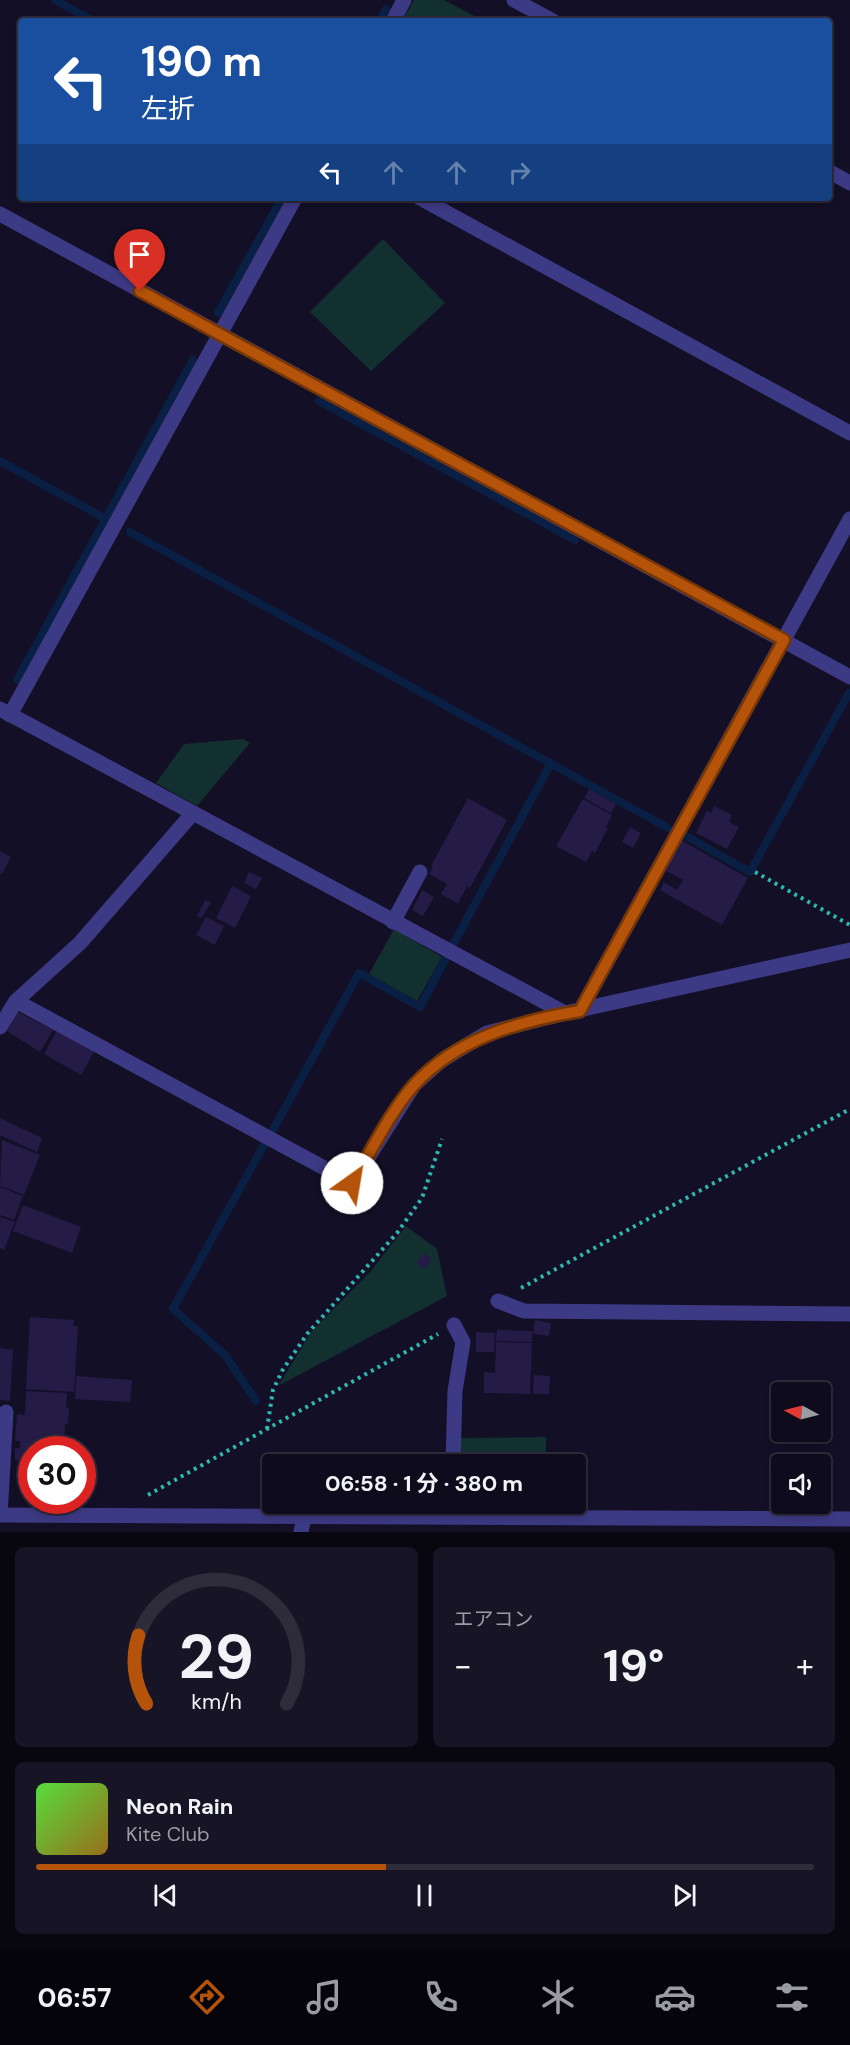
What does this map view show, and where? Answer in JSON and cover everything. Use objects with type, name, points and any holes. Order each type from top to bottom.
[{"type":"street","points":[[395,18],[404,0]]},
{"type":"street","points":[[514,0],[547,18]]},
{"type":"street","points":[[832,173],[850,183]]},
{"type":"street","points":[[293,201],[5,712],[393,922],[572,1012]]},
{"type":"street","points":[[425,201],[850,433]]},
{"type":"street","points":[[0,214],[850,677]]},
{"type":"street","points":[[572,1012],[784,640],[850,519]]},
{"type":"street","points":[[0,1027],[16,1001],[80,943],[193,813]]},
{"type":"street","points":[[393,922],[420,872]]},
{"type":"street","points":[[16,1001],[352,1183],[414,1085],[442,1060],[487,1033],[850,950]]},
{"type":"street","points":[[498,1301],[524,1311],[850,1314]]},
{"type":"street","points":[[453,1454],[455,1391],[463,1342],[454,1325]]},
{"type":"street","points":[[6,1412],[0,1515],[164,1516],[302,1524],[410,1514]]},
{"type":"street","points":[[586,1513],[850,1519]]},
{"type":"street","points":[[159,1532],[164,1516]]},
{"type":"path","points":[[755,872],[850,926]]},
{"type":"path","points":[[267,1429],[273,1390],[282,1371],[307,1334],[397,1233],[422,1198],[441,1139]]},
{"type":"green space","points":[[414,0],[444,0],[478,18],[404,18]]},
{"type":"green space","points":[[383,239],[445,303],[371,371],[310,312]]},
{"type":"green space","points":[[243,739],[250,743],[197,806],[156,783],[184,744]]},
{"type":"green space","points":[[394,929],[442,957],[417,1001],[369,974]]},
{"type":"green space","points":[[406,1226],[437,1249],[447,1296],[278,1386],[312,1331],[370,1272]]},
{"type":"green space","points":[[546,1437],[546,1454],[461,1454],[461,1438]]},
{"type":"building","points":[[589,789],[616,804],[611,813],[584,798]]},
{"type":"building","points":[[468,798],[507,820],[470,888],[467,886],[458,904],[441,894],[447,884],[429,874],[433,867],[431,866]]},
{"type":"building","points":[[583,799],[612,815],[595,853],[592,851],[586,862],[556,846]]},
{"type":"building","points":[[714,806],[732,815],[729,822],[739,827],[727,849],[696,833],[707,810],[711,813]]},
{"type":"building","points":[[630,827],[641,833],[633,848],[622,842]]},
{"type":"building","points":[[681,840],[748,878],[722,925],[660,890],[664,882],[677,890],[683,880],[664,870]]},
{"type":"building","points":[[0,851],[11,857],[2,874],[0,873]]},
{"type":"building","points":[[249,872],[262,878],[256,889],[244,883]]},
{"type":"building","points":[[232,886],[251,896],[235,928],[216,918]]},
{"type":"building","points":[[422,890],[434,897],[423,916],[412,910]]},
{"type":"building","points":[[205,900],[211,902],[202,918],[197,916]]},
{"type":"building","points":[[206,917],[224,926],[215,945],[196,935]]},
{"type":"building","points":[[18,1012],[53,1030],[40,1052],[7,1031]]},
{"type":"building","points":[[57,1030],[94,1052],[81,1075],[44,1054]]},
{"type":"building","points":[[0,1118],[42,1138],[37,1152],[0,1135]]},
{"type":"building","points":[[2,1140],[40,1155],[24,1195],[0,1186]]},
{"type":"building","points":[[0,1187],[23,1196],[14,1220],[0,1215]]},
{"type":"building","points":[[23,1205],[81,1227],[72,1253],[13,1231]]},
{"type":"building","points":[[0,1217],[15,1222],[4,1250],[0,1248]]},
{"type":"building","points":[[424,1253],[432,1259],[424,1269],[417,1263]]},
{"type":"building","points":[[30,1317],[74,1320],[73,1326],[78,1326],[74,1392],[26,1389]]},
{"type":"building","points":[[535,1320],[551,1323],[549,1336],[533,1334]]},
{"type":"building","points":[[497,1330],[532,1331],[532,1342],[496,1341]]},
{"type":"building","points":[[476,1332],[495,1333],[494,1352],[476,1352]]},
{"type":"building","points":[[496,1342],[532,1343],[530,1394],[484,1393],[484,1372],[495,1373]]},
{"type":"building","points":[[0,1348],[13,1350],[10,1401],[0,1400]]},
{"type":"building","points":[[534,1375],[550,1376],[549,1394],[533,1394]]},
{"type":"building","points":[[76,1376],[132,1380],[130,1402],[75,1399]]},
{"type":"building","points":[[26,1391],[67,1393],[66,1407],[69,1408],[65,1436],[18,1436],[18,1441],[15,1441],[17,1414],[25,1415]]},
{"type":"building","points":[[15,1448],[18,1448],[18,1460],[15,1460]]},
{"type":"waterway","points":[[55,0],[88,18]]},
{"type":"waterway","points":[[381,18],[386,9]]},
{"type":"waterway","points":[[218,313],[280,201]]},
{"type":"waterway","points":[[17,680],[193,360]]},
{"type":"waterway","points":[[319,401],[575,540]]},
{"type":"waterway","points":[[0,461],[106,519]]},
{"type":"waterway","points":[[130,532],[668,828]]},
{"type":"waterway","points":[[686,836],[750,872],[849,693]]},
{"type":"waterway","points":[[454,943],[551,763]]},
{"type":"waterway","points":[[273,1130],[359,973],[420,1007],[445,960]]},
{"type":"waterway","points":[[256,1401],[225,1355],[173,1309],[264,1145]]},
{"type":"route","points":[[140,291],[784,640],[580,1011],[487,1033],[442,1060],[414,1085],[352,1183]]}]
